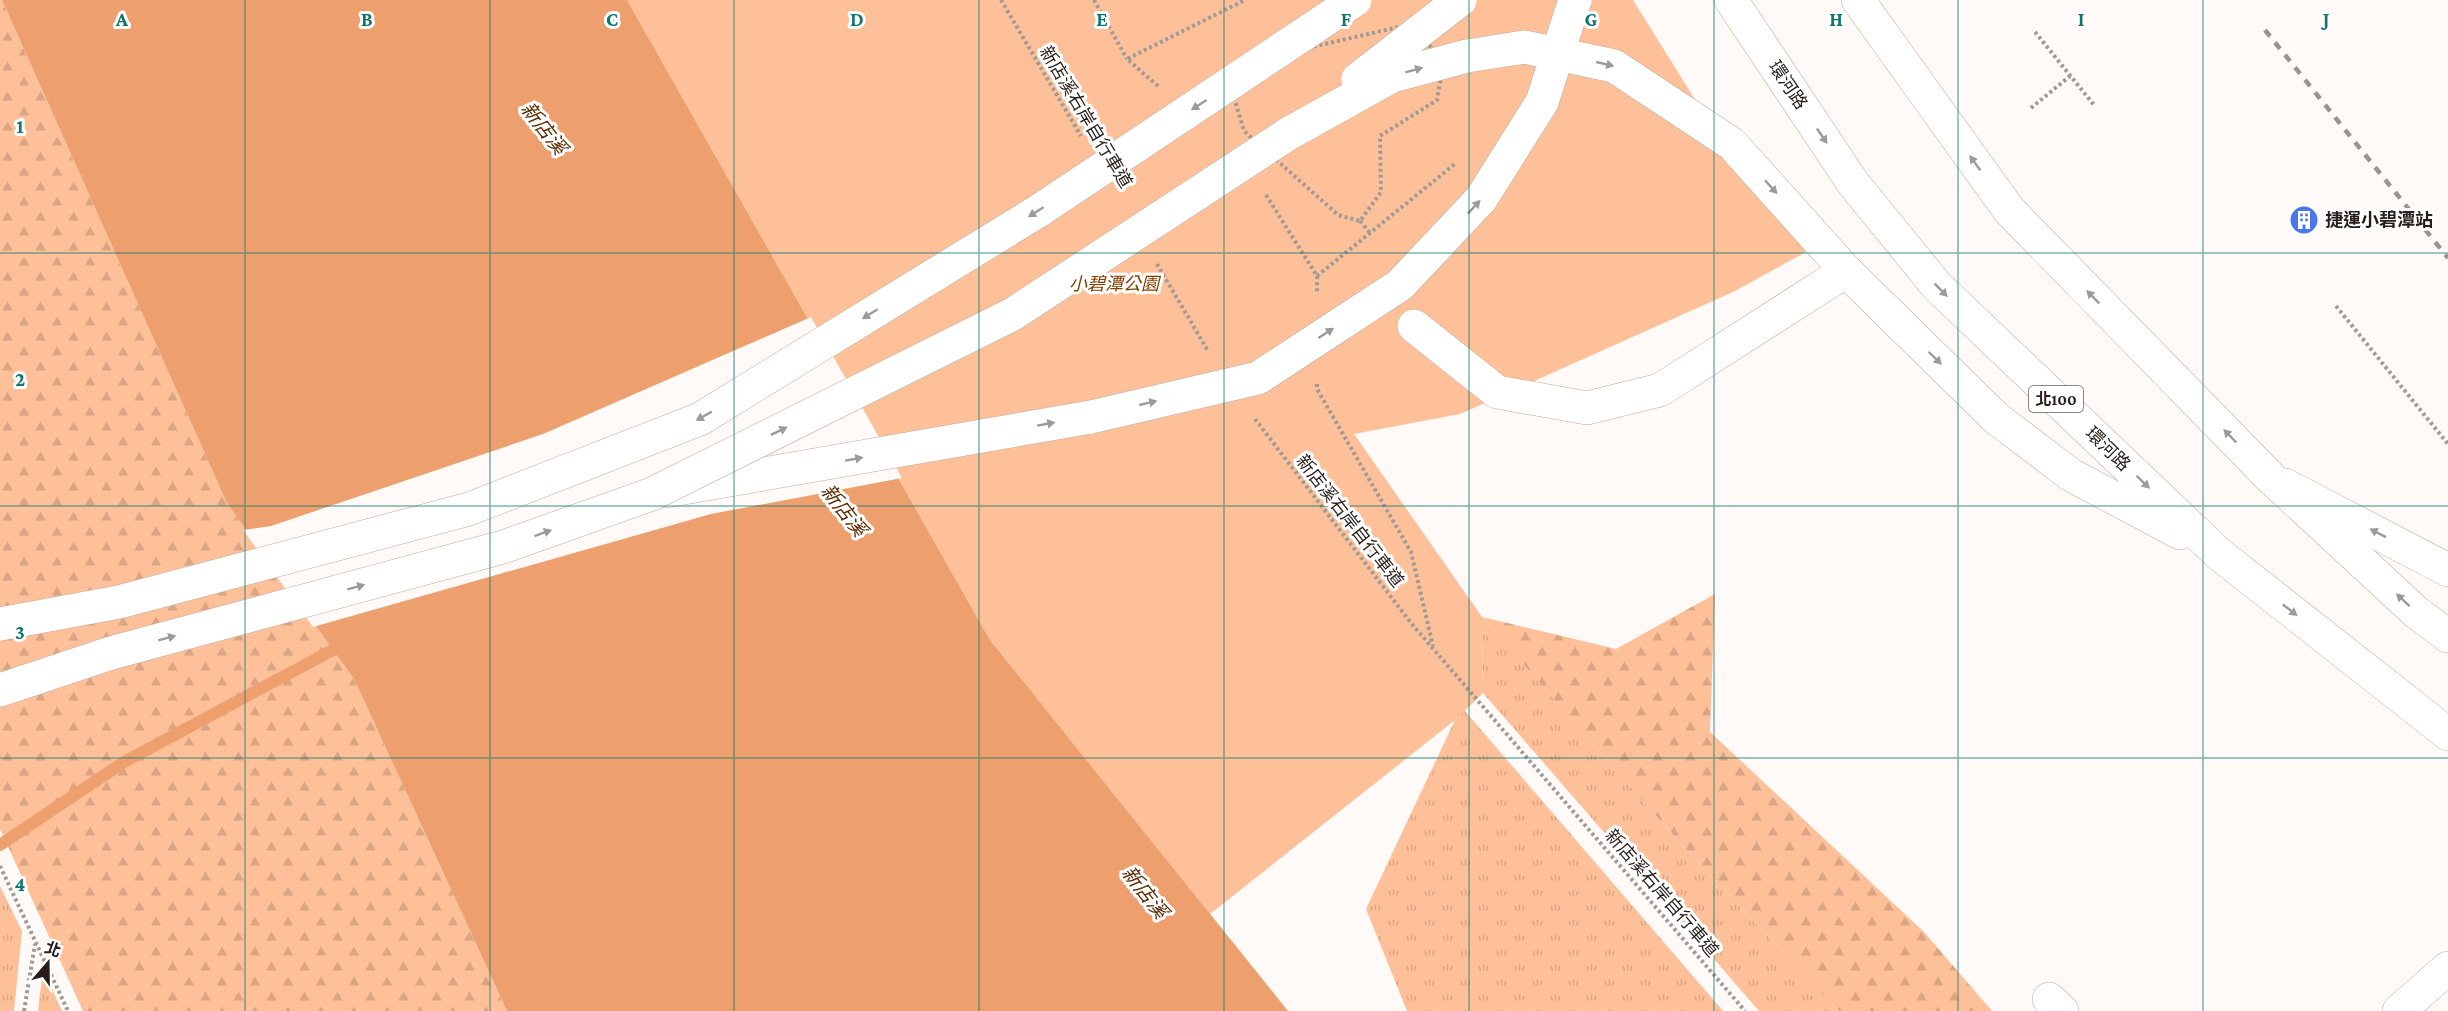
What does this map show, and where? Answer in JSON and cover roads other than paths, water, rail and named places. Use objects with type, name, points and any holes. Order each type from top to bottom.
[{"type":"main road","points":[[1248,73],[1318,0]]},
{"type":"main road","points":[[0,624],[119,602],[469,509],[700,419],[1040,210],[1355,0]]},
{"type":"main road","points":[[1288,134],[1460,0]]},
{"type":"main road","points":[[652,494],[1090,417],[1258,378],[1400,285],[1481,199],[1542,102],[1575,0]]},
{"type":"main road","name":"環河路","points":[[1731,0],[1853,183],[1937,286],[2219,554],[2448,734]]},
{"type":"main road","points":[[1858,0],[2009,210],[2271,478],[2416,612],[2448,636]]},
{"type":"main road","points":[[0,690],[111,653],[503,548],[652,494],[1014,314],[1288,134],[1392,76],[1467,56],[1524,47],[1614,66],[1732,144],[1846,271],[2006,425],[2071,475],[2219,554]]},
{"type":"main road","points":[[1414,326],[1497,392],[1587,408],[1660,390],[1846,271]]},
{"type":"main road","points":[[2271,478],[2448,570]]},
{"type":"main road","points":[[0,669],[111,653]]},
{"type":"main road","points":[[2399,1011],[2448,968]]},
{"type":"water","name":"新店溪","points":[[2,0],[627,0],[990,640],[1288,1011],[507,1011],[354,679],[227,503]]},
{"type":"waterway","points":[[0,845],[124,762],[346,643]]},
{"type":"railway","points":[[2265,30],[2448,258]]},
{"type":"place","name":"捷運小碧潭站","points":[[2304,220]]},
{"type":"park label","name":"小碧潭公園","points":[[1114,284]]}]
